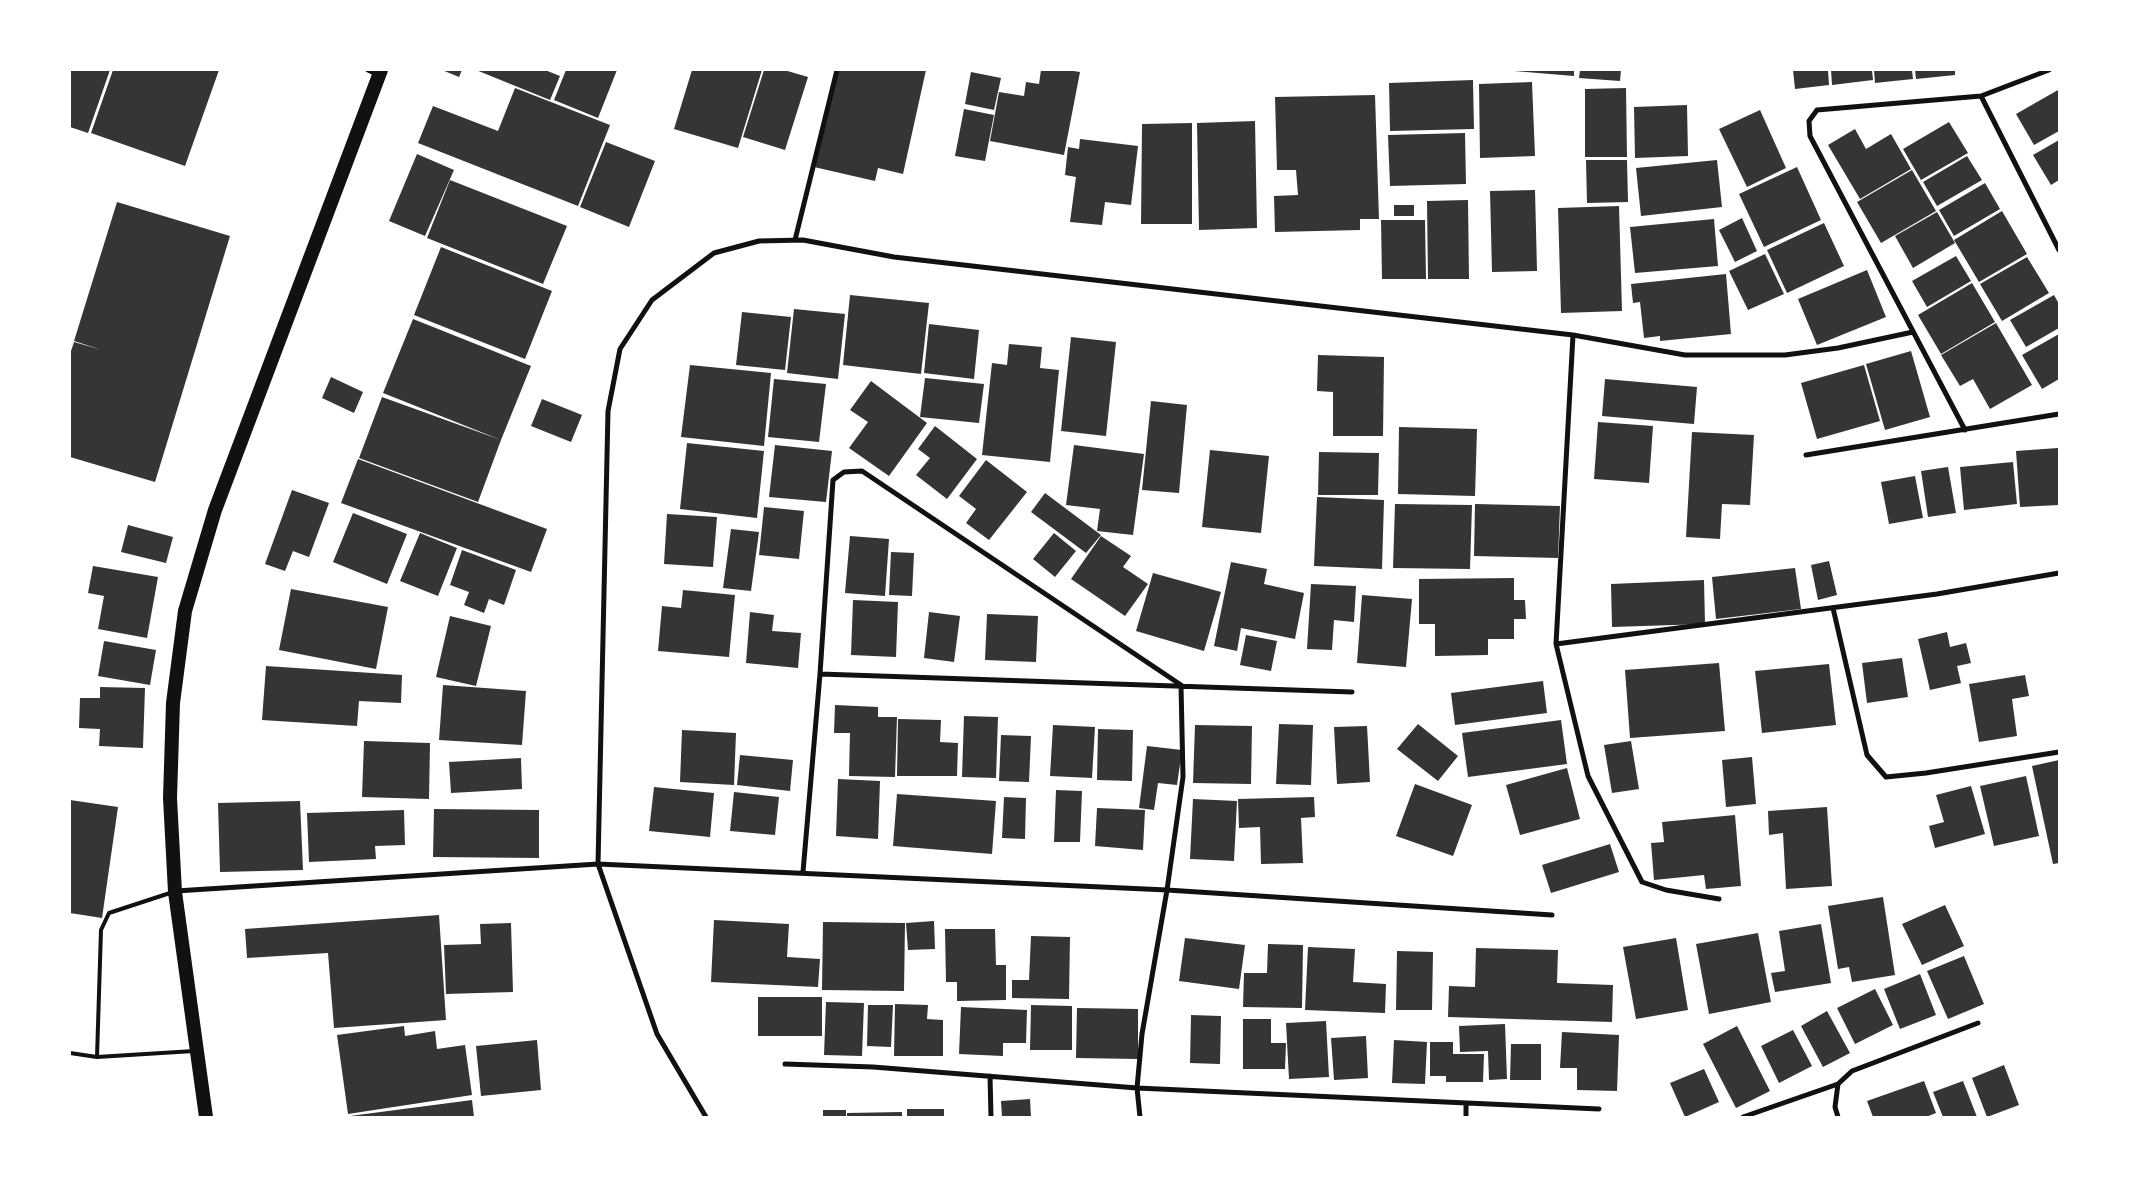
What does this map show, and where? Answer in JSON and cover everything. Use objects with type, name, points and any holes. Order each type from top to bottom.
[{"type":"highway","points":[[206,1117],[175,892],[170,798],[173,712],[185,611],[215,510],[376,72]]},
{"type":"street","points":[[795,240],[836,70]]},
{"type":"street","points":[[1965,430],[1810,136],[1809,121],[1817,110],[1981,96],[2049,70]]},
{"type":"street","points":[[1981,96],[2059,250]]},
{"type":"street","points":[[706,1117],[657,1034],[598,864],[608,411],[620,349],[652,300],[714,253],[759,242],[795,240],[894,257],[1573,335],[1685,355],[1785,355],[1838,348],[1913,332]]},
{"type":"street","points":[[1573,335],[1556,644],[1588,776],[1642,882],[1666,890],[1719,899]]},
{"type":"street","points":[[1806,455],[2059,414]]},
{"type":"street","points":[[803,872],[820,674],[833,480],[844,472],[862,472],[1181,685]]},
{"type":"street","points":[[1556,644],[1937,594],[2059,573]]},
{"type":"street","points":[[1833,608],[1867,755],[1886,776],[1926,772],[2059,752]]},
{"type":"street","points":[[820,674],[1352,692]]},
{"type":"street","points":[[1140,1117],[1137,1088],[1142,1034],[1167,890],[1183,777],[1181,685]]},
{"type":"street","points":[[175,892],[598,864],[1167,890],[1552,915]]},
{"type":"street","points":[[1743,1117],[1838,1084],[1852,1071],[1978,1022]]},
{"type":"street","points":[[785,1064],[873,1067],[1137,1088],[1599,1109]]},
{"type":"street","points":[[990,1076],[991,1117]]},
{"type":"street","points":[[1838,1084],[1835,1107],[1838,1117]]},
{"type":"street","points":[[1466,1103],[1466,1117]]},
{"type":"lane","points":[[97,1057],[101,930],[105,921],[109,913],[175,892]]},
{"type":"lane","points":[[70,1053],[97,1057],[196,1051]]},
{"type":"building","points":[[70,70],[110,70],[88,133],[70,127]]},
{"type":"building","points":[[113,70],[219,70],[185,166],[91,133]]},
{"type":"building","points":[[442,70],[462,70],[459,77]]},
{"type":"building","points":[[476,70],[545,70],[560,76],[550,100]]},
{"type":"building","points":[[566,70],[617,70],[598,118],[554,100]]},
{"type":"building","points":[[692,70],[762,70],[738,148],[674,129]]},
{"type":"building","points":[[764,70],[784,70],[808,77],[785,150],[743,137]]},
{"type":"building","points":[[837,70],[926,70],[903,174],[878,168],[875,181],[814,167]]},
{"type":"building","points":[[1041,70],[1080,72],[1064,155],[990,141],[999,92],[1024,96],[1026,82],[1039,84]]},
{"type":"building","points":[[1502,70],[1574,70],[1574,76]]},
{"type":"building","points":[[1580,70],[1621,70],[1620,81],[1579,78]]},
{"type":"building","points":[[1793,70],[1828,70],[1829,85],[1795,89]]},
{"type":"building","points":[[1831,70],[1872,70],[1873,80],[1832,85]]},
{"type":"building","points":[[1874,70],[1912,70],[1913,79],[1875,83]]},
{"type":"building","points":[[1915,70],[1955,70],[1955,75],[1916,79]]},
{"type":"building","points":[[971,72],[1001,78],[994,110],[965,104]]},
{"type":"building","points":[[1473,80],[1474,129],[1390,131],[1389,83]]},
{"type":"building","points":[[1532,82],[1535,156],[1480,158],[1479,84]]},
{"type":"building","points":[[515,88],[610,125],[578,206],[418,143],[433,106],[498,131]]},
{"type":"building","points":[[1626,88],[1627,157],[1585,157],[1585,89]]},
{"type":"building","points":[[2058,90],[2059,131],[2034,145],[2016,114]]},
{"type":"building","points":[[1375,95],[1379,219],[1360,219],[1360,230],[1275,232],[1274,196],[1298,195],[1296,170],[1277,170],[1275,97]]},
{"type":"building","points":[[1687,105],[1688,156],[1635,158],[1634,107]]},
{"type":"building","points":[[964,109],[994,115],[985,161],[955,156]]},
{"type":"building","points":[[1760,110],[1786,168],[1747,187],[1719,129]]},
{"type":"building","points":[[1255,121],[1257,228],[1199,230],[1197,123]]},
{"type":"building","points":[[1949,122],[1968,153],[1921,180],[1903,149]]},
{"type":"building","points":[[1192,123],[1192,224],[1141,224],[1142,124]]},
{"type":"building","points":[[1855,129],[1866,149],[1891,134],[1911,169],[1860,199],[1828,145]]},
{"type":"building","points":[[1465,133],[1466,184],[1390,186],[1388,135]]},
{"type":"building","points":[[1080,139],[1138,146],[1131,205],[1105,202],[1102,225],[1070,222],[1076,177],[1065,175],[1068,147],[1079,149]]},
{"type":"building","points":[[2059,140],[2059,180],[2051,185],[2033,155]]},
{"type":"building","points":[[606,142],[655,161],[629,227],[580,207]]},
{"type":"building","points":[[417,154],[454,170],[425,236],[389,221]]},
{"type":"building","points":[[1967,156],[1982,180],[1937,206],[1923,182]]},
{"type":"building","points":[[1586,160],[1627,160],[1628,202],[1587,203]]},
{"type":"building","points":[[1717,160],[1722,207],[1641,216],[1636,168]]},
{"type":"building","points":[[1797,167],[1821,220],[1764,247],[1739,194]]},
{"type":"building","points":[[1912,170],[1936,211],[1881,243],[1857,202]]},
{"type":"building","points":[[450,180],[567,226],[543,284],[427,238]]},
{"type":"building","points":[[1985,183],[2000,209],[1954,236],[1939,210]]},
{"type":"building","points":[[1535,190],[1537,271],[1492,272],[1490,191]]},
{"type":"building","points":[[1468,200],[1469,279],[1428,279],[1427,201]]},
{"type":"building","points":[[117,202],[230,236],[155,482],[70,457],[70,354],[74,342],[102,350],[74,341]]},
{"type":"building","points":[[1394,205],[1414,205],[1414,216],[1394,216]]},
{"type":"building","points":[[1619,206],[1622,311],[1561,313],[1558,208]]},
{"type":"building","points":[[2002,211],[2027,254],[1979,282],[1954,240]]},
{"type":"building","points":[[1937,212],[1955,243],[1913,268],[1895,236]]},
{"type":"building","points":[[1742,218],[1757,251],[1735,262],[1719,230]]},
{"type":"building","points":[[1714,219],[1718,266],[1635,273],[1630,227]]},
{"type":"building","points":[[1381,220],[1425,220],[1426,279],[1382,279]]},
{"type":"building","points":[[1824,223],[1844,266],[1787,293],[1767,250]]},
{"type":"building","points":[[441,247],[552,291],[525,359],[414,315]]},
{"type":"building","points":[[1765,254],[1784,294],[1748,310],[1729,271]]},
{"type":"building","points":[[1956,256],[1971,281],[1927,307],[1912,281]]},
{"type":"building","points":[[2027,257],[2049,293],[2002,321],[1980,284]]},
{"type":"building","points":[[1867,270],[1886,317],[1817,345],[1798,299]]},
{"type":"building","points":[[1726,274],[1731,334],[1660,341],[1660,336],[1644,338],[1640,302],[1633,303],[1631,284]]},
{"type":"building","points":[[1972,283],[1995,322],[1941,354],[1918,315]]},
{"type":"building","points":[[850,295],[929,303],[921,374],[843,365]]},
{"type":"building","points":[[2054,295],[2059,304],[2059,328],[2026,347],[2010,320]]},
{"type":"building","points":[[794,309],[845,314],[838,379],[787,373]]},
{"type":"building","points":[[742,312],[791,317],[785,370],[736,365]]},
{"type":"building","points":[[413,319],[531,366],[501,440],[383,393]]},
{"type":"building","points":[[1996,323],[2032,385],[1990,409],[1973,379],[1960,386],[1941,355]]},
{"type":"building","points":[[929,324],[979,330],[974,379],[924,373]]},
{"type":"building","points":[[2059,334],[2059,379],[2042,389],[2022,355]]},
{"type":"building","points":[[1071,337],[1116,342],[1106,436],[1061,431]]},
{"type":"building","points":[[1009,344],[1042,347],[1040,368],[1059,370],[1050,462],[982,455],[992,363],[1007,365]]},
{"type":"building","points":[[1911,351],[1930,417],[1885,430],[1866,364]]},
{"type":"building","points":[[1318,355],[1384,357],[1383,436],[1333,436],[1333,392],[1317,391]]},
{"type":"building","points":[[690,365],[771,373],[764,446],[681,437]]},
{"type":"building","points":[[1864,365],[1880,421],[1817,439],[1801,383]]},
{"type":"building","points":[[331,377],[363,392],[354,413],[322,398]]},
{"type":"building","points":[[925,378],[984,384],[979,423],[920,417]]},
{"type":"building","points":[[774,379],[826,384],[819,442],[768,437]]},
{"type":"building","points":[[1605,379],[1697,387],[1694,424],[1602,416]]},
{"type":"building","points":[[871,381],[927,423],[889,476],[849,448],[868,422],[850,410]]},
{"type":"building","points":[[382,397],[501,440],[478,502],[359,458]]},
{"type":"building","points":[[542,399],[582,415],[571,442],[531,426]]},
{"type":"building","points":[[1151,401],[1187,405],[1179,493],[1142,490]]},
{"type":"building","points":[[1598,422],[1653,426],[1649,483],[1594,479]]},
{"type":"building","points":[[935,426],[977,459],[947,499],[916,475],[930,458],[918,449]]},
{"type":"building","points":[[1399,427],[1477,429],[1475,496],[1398,494]]},
{"type":"building","points":[[1692,432],[1754,435],[1750,505],[1722,504],[1720,539],[1686,537]]},
{"type":"building","points":[[687,443],[764,451],[757,518],[680,509]]},
{"type":"building","points":[[775,445],[832,451],[826,502],[769,497]]},
{"type":"building","points":[[1074,445],[1144,454],[1133,535],[1097,531],[1100,509],[1066,505]]},
{"type":"building","points":[[2058,448],[2059,505],[2020,507],[2016,451]]},
{"type":"building","points":[[1210,450],[1269,456],[1261,533],[1202,527]]},
{"type":"building","points":[[1319,452],[1379,453],[1378,495],[1318,495]]},
{"type":"building","points":[[358,459],[547,529],[531,572],[341,503]]},
{"type":"building","points":[[986,460],[1027,492],[989,540],[966,523],[976,509],[959,496]]},
{"type":"building","points":[[2013,462],[2017,504],[1964,510],[1960,467]]},
{"type":"building","points":[[1948,467],[1956,513],[1928,517],[1921,471]]},
{"type":"building","points":[[1915,476],[1923,518],[1889,524],[1881,482]]},
{"type":"building","points":[[292,490],[329,503],[309,557],[293,551],[285,571],[265,564]]},
{"type":"building","points":[[1045,493],[1101,535],[1086,553],[1031,512]]},
{"type":"building","points":[[1317,497],[1384,500],[1382,569],[1314,566]]},
{"type":"building","points":[[1395,504],[1472,505],[1470,569],[1393,568]]},
{"type":"building","points":[[1475,504],[1560,506],[1558,558],[1474,556]]},
{"type":"building","points":[[764,507],[804,511],[799,559],[759,555]]},
{"type":"building","points":[[353,513],[407,534],[387,584],[333,562]]},
{"type":"building","points":[[667,514],[717,517],[713,567],[664,564]]},
{"type":"building","points":[[128,525],[173,537],[166,563],[121,552]]},
{"type":"building","points":[[731,529],[759,532],[751,591],[723,588]]},
{"type":"building","points":[[420,533],[457,548],[438,596],[400,581]]},
{"type":"building","points":[[1054,533],[1076,551],[1055,577],[1033,559]]},
{"type":"building","points":[[850,536],[889,539],[885,596],[845,593]]},
{"type":"building","points":[[1101,536],[1131,556],[1123,567],[1148,584],[1125,616],[1071,579]]},
{"type":"building","points":[[462,550],[516,570],[504,605],[489,599],[484,613],[464,605],[469,592],[450,585]]},
{"type":"building","points":[[891,552],[914,553],[912,596],[889,595]]},
{"type":"building","points":[[1829,561],[1837,595],[1818,600],[1811,565]]},
{"type":"building","points":[[1231,562],[1267,569],[1264,584],[1304,593],[1295,639],[1241,628],[1237,651],[1214,646]]},
{"type":"building","points":[[93,566],[158,577],[147,638],[98,629],[104,596],[88,593]]},
{"type":"building","points":[[1795,568],[1801,609],[1716,619],[1712,577]]},
{"type":"building","points":[[1153,573],[1221,592],[1204,651],[1136,631]]},
{"type":"building","points":[[1514,578],[1514,600],[1525,600],[1526,619],[1514,619],[1514,639],[1488,639],[1488,655],[1435,656],[1435,624],[1419,624],[1419,579]]},
{"type":"building","points":[[1704,580],[1705,624],[1612,627],[1611,584]]},
{"type":"building","points":[[1311,584],[1356,586],[1354,622],[1334,620],[1332,650],[1307,649]]},
{"type":"building","points":[[291,589],[388,607],[376,669],[279,650]]},
{"type":"building","points":[[683,590],[735,595],[729,657],[658,651],[662,606],[681,608]]},
{"type":"building","points":[[1362,595],[1412,599],[1406,667],[1357,663]]},
{"type":"building","points":[[853,600],[898,602],[896,657],[851,655]]},
{"type":"building","points":[[750,612],[774,615],[772,631],[801,633],[798,668],[746,663]]},
{"type":"building","points":[[929,612],[960,616],[954,662],[924,658]]},
{"type":"building","points":[[987,614],[1038,616],[1036,662],[985,660]]},
{"type":"building","points":[[450,616],[491,626],[476,686],[436,677]]},
{"type":"building","points":[[1947,632],[1950,647],[1966,643],[1971,663],[1957,666],[1961,683],[1930,690],[1918,639]]},
{"type":"building","points":[[1246,635],[1277,641],[1271,671],[1240,665]]},
{"type":"building","points":[[104,641],[156,650],[150,685],[98,676]]},
{"type":"building","points":[[1902,658],[1908,697],[1867,703],[1862,663]]},
{"type":"building","points":[[1719,663],[1725,731],[1630,738],[1625,670]]},
{"type":"building","points":[[1829,664],[1836,725],[1762,733],[1755,671]]},
{"type":"building","points":[[266,666],[402,675],[401,703],[359,701],[357,726],[262,720]]},
{"type":"building","points":[[2025,675],[2029,696],[2012,699],[2017,736],[1979,742],[1969,684]]},
{"type":"building","points":[[1543,681],[1547,713],[1455,725],[1451,693]]},
{"type":"building","points":[[443,685],[526,691],[522,745],[439,740]]},
{"type":"building","points":[[100,687],[145,688],[143,748],[99,746],[100,729],[79,728],[80,698],[100,698]]},
{"type":"building","points":[[835,705],[878,707],[878,717],[897,717],[895,777],[849,776],[850,733],[834,733]]},
{"type":"building","points":[[964,716],[998,717],[996,778],[962,777]]},
{"type":"building","points":[[898,719],[941,720],[940,742],[958,743],[957,776],[897,776]]},
{"type":"building","points":[[1561,720],[1567,764],[1468,777],[1462,733]]},
{"type":"building","points":[[1279,724],[1313,725],[1311,785],[1276,784]]},
{"type":"building","points":[[1418,724],[1458,756],[1438,781],[1397,749]]},
{"type":"building","points":[[1053,725],[1095,727],[1092,778],[1050,776]]},
{"type":"building","points":[[1195,725],[1252,726],[1251,784],[1193,783]]},
{"type":"building","points":[[1367,726],[1370,782],[1337,784],[1334,727]]},
{"type":"building","points":[[1098,729],[1133,730],[1132,781],[1097,780]]},
{"type":"building","points":[[682,730],[736,733],[734,785],[680,782]]},
{"type":"building","points":[[1001,735],[1031,736],[1029,782],[999,781]]},
{"type":"building","points":[[364,741],[430,743],[429,799],[362,797]]},
{"type":"building","points":[[1631,741],[1639,789],[1612,793],[1604,745]]},
{"type":"building","points":[[1147,746],[1182,750],[1177,785],[1158,783],[1154,810],[1139,808]]},
{"type":"building","points":[[740,755],[793,760],[790,791],[737,785]]},
{"type":"building","points":[[1752,757],[1756,804],[1726,807],[1722,760]]},
{"type":"building","points":[[521,758],[522,789],[451,793],[449,762]]},
{"type":"building","points":[[2059,760],[2059,863],[2053,864],[2032,766]]},
{"type":"building","points":[[1567,768],[1580,819],[1520,835],[1506,785]]},
{"type":"building","points":[[2026,776],[2039,836],[1994,846],[1980,786]]},
{"type":"building","points":[[838,779],[880,781],[878,839],[836,836]]},
{"type":"building","points":[[1415,784],[1472,805],[1453,856],[1396,836]]},
{"type":"building","points":[[1971,786],[1985,834],[1935,848],[1929,826],[1944,822],[1936,795]]},
{"type":"building","points":[[654,787],[714,793],[710,837],[649,831]]},
{"type":"building","points":[[1056,790],[1082,791],[1080,842],[1054,842]]},
{"type":"building","points":[[734,792],[779,797],[775,835],[730,831]]},
{"type":"building","points":[[897,794],[996,801],[992,854],[893,846]]},
{"type":"building","points":[[1004,797],[1026,798],[1025,839],[1002,838]]},
{"type":"building","points":[[1314,797],[1315,817],[1301,818],[1303,863],[1261,864],[1260,827],[1239,828],[1238,799]]},
{"type":"building","points":[[1193,799],[1237,801],[1234,861],[1190,859]]},
{"type":"building","points":[[70,800],[118,807],[102,918],[70,913]]},
{"type":"building","points":[[300,801],[303,870],[220,872],[218,803]]},
{"type":"building","points":[[1827,807],[1832,886],[1786,889],[1783,833],[1769,835],[1768,811]]},
{"type":"building","points":[[1097,808],[1145,810],[1143,850],[1095,846]]},
{"type":"building","points":[[434,809],[539,810],[539,858],[433,857]]},
{"type":"building","points":[[404,810],[405,845],[375,846],[376,859],[309,862],[307,813]]},
{"type":"building","points":[[1735,815],[1741,886],[1706,889],[1704,875],[1654,880],[1651,843],[1664,842],[1662,822]]},
{"type":"building","points":[[1610,844],[1619,872],[1551,893],[1542,865]]},
{"type":"building","points":[[1883,897],[1895,975],[1852,982],[1849,967],[1838,969],[1828,906]]},
{"type":"building","points":[[1945,905],[1964,946],[1922,965],[1902,924]]},
{"type":"building","points":[[439,915],[446,1020],[334,1028],[328,953],[247,958],[245,929]]},
{"type":"building","points":[[714,920],[789,924],[787,957],[820,959],[818,987],[711,982]]},
{"type":"building","points":[[934,921],[935,949],[908,950],[906,923]]},
{"type":"building","points":[[823,922],[905,923],[904,991],[822,990]]},
{"type":"building","points":[[511,923],[513,992],[446,994],[444,945],[481,944],[480,924]]},
{"type":"building","points":[[1821,924],[1831,983],[1775,992],[1771,973],[1785,971],[1779,931]]},
{"type":"building","points":[[945,929],[995,929],[996,965],[1006,965],[1006,1000],[957,1001],[957,982],[946,982]]},
{"type":"building","points":[[1758,933],[1771,1002],[1709,1014],[1696,944]]},
{"type":"building","points":[[1031,936],[1070,937],[1069,999],[1012,998],[1012,980],[1029,980]]},
{"type":"building","points":[[1185,938],[1245,945],[1239,989],[1179,981]]},
{"type":"building","points":[[1676,938],[1688,1010],[1636,1019],[1623,947]]},
{"type":"building","points":[[1268,944],[1303,945],[1302,1008],[1243,1007],[1244,973],[1267,973]]},
{"type":"building","points":[[1308,947],[1355,949],[1353,982],[1386,984],[1385,1013],[1305,1010]]},
{"type":"building","points":[[1476,948],[1558,950],[1557,983],[1613,985],[1612,1022],[1448,1017],[1449,986],[1475,987]]},
{"type":"building","points":[[1397,951],[1433,952],[1432,1010],[1396,1010]]},
{"type":"building","points":[[1964,956],[1984,1004],[1948,1019],[1927,971]]},
{"type":"building","points":[[1920,974],[1936,1015],[1900,1029],[1884,989]]},
{"type":"building","points":[[1875,989],[1893,1025],[1855,1044],[1837,1008]]},
{"type":"building","points":[[758,997],[822,997],[822,1036],[758,1036]]},
{"type":"building","points":[[826,1002],[864,1003],[862,1056],[824,1055]]},
{"type":"building","points":[[895,1004],[928,1005],[927,1019],[943,1020],[943,1056],[894,1056]]},
{"type":"building","points":[[868,1005],[893,1005],[891,1047],[867,1046]]},
{"type":"building","points":[[1031,1005],[1072,1006],[1072,1050],[1030,1050]]},
{"type":"building","points":[[961,1007],[1027,1010],[1026,1043],[1003,1043],[1003,1056],[959,1054]]},
{"type":"building","points":[[1077,1008],[1138,1009],[1138,1059],[1076,1058]]},
{"type":"building","points":[[1827,1011],[1850,1053],[1823,1067],[1801,1026]]},
{"type":"building","points":[[1191,1015],[1221,1016],[1220,1064],[1190,1063]]},
{"type":"building","points":[[1243,1019],[1271,1019],[1271,1043],[1286,1043],[1285,1069],[1243,1069]]},
{"type":"building","points":[[1326,1021],[1329,1077],[1289,1079],[1286,1023]]},
{"type":"building","points":[[1505,1024],[1507,1079],[1489,1080],[1488,1051],[1460,1052],[1459,1026]]},
{"type":"building","points":[[404,1026],[405,1036],[435,1031],[437,1049],[465,1045],[472,1095],[348,1114],[337,1035]]},
{"type":"building","points":[[1737,1026],[1770,1091],[1736,1108],[1703,1044]]},
{"type":"building","points":[[1793,1030],[1812,1066],[1779,1083],[1761,1046]]},
{"type":"building","points":[[1562,1032],[1619,1035],[1617,1091],[1577,1090],[1577,1068],[1560,1068]]},
{"type":"building","points":[[1366,1036],[1368,1078],[1334,1080],[1331,1038]]},
{"type":"building","points":[[537,1040],[541,1090],[481,1096],[476,1046]]},
{"type":"building","points":[[1394,1040],[1427,1042],[1425,1084],[1392,1083]]},
{"type":"building","points":[[1430,1042],[1453,1042],[1453,1054],[1484,1054],[1483,1082],[1446,1082],[1446,1076],[1430,1076]]},
{"type":"building","points":[[1511,1044],[1541,1044],[1541,1080],[1510,1080]]},
{"type":"building","points":[[2004,1065],[2019,1105],[1987,1117],[1972,1078]]},
{"type":"building","points":[[1704,1069],[1719,1102],[1685,1117],[1670,1083]]},
{"type":"building","points":[[1924,1081],[1936,1113],[1926,1117],[1873,1117],[1867,1101]]},
{"type":"building","points":[[1963,1081],[1977,1117],[1943,1117],[1933,1092]]},
{"type":"building","points":[[1030,1099],[1031,1117],[1002,1117],[1001,1101]]},
{"type":"building","points":[[472,1100],[474,1117],[350,1117],[350,1116]]},
{"type":"building","points":[[907,1109],[944,1109],[944,1117],[907,1117]]},
{"type":"building","points":[[823,1110],[846,1110],[846,1117],[823,1117]]},
{"type":"building","points":[[902,1112],[902,1117],[847,1117],[847,1113]]}]
